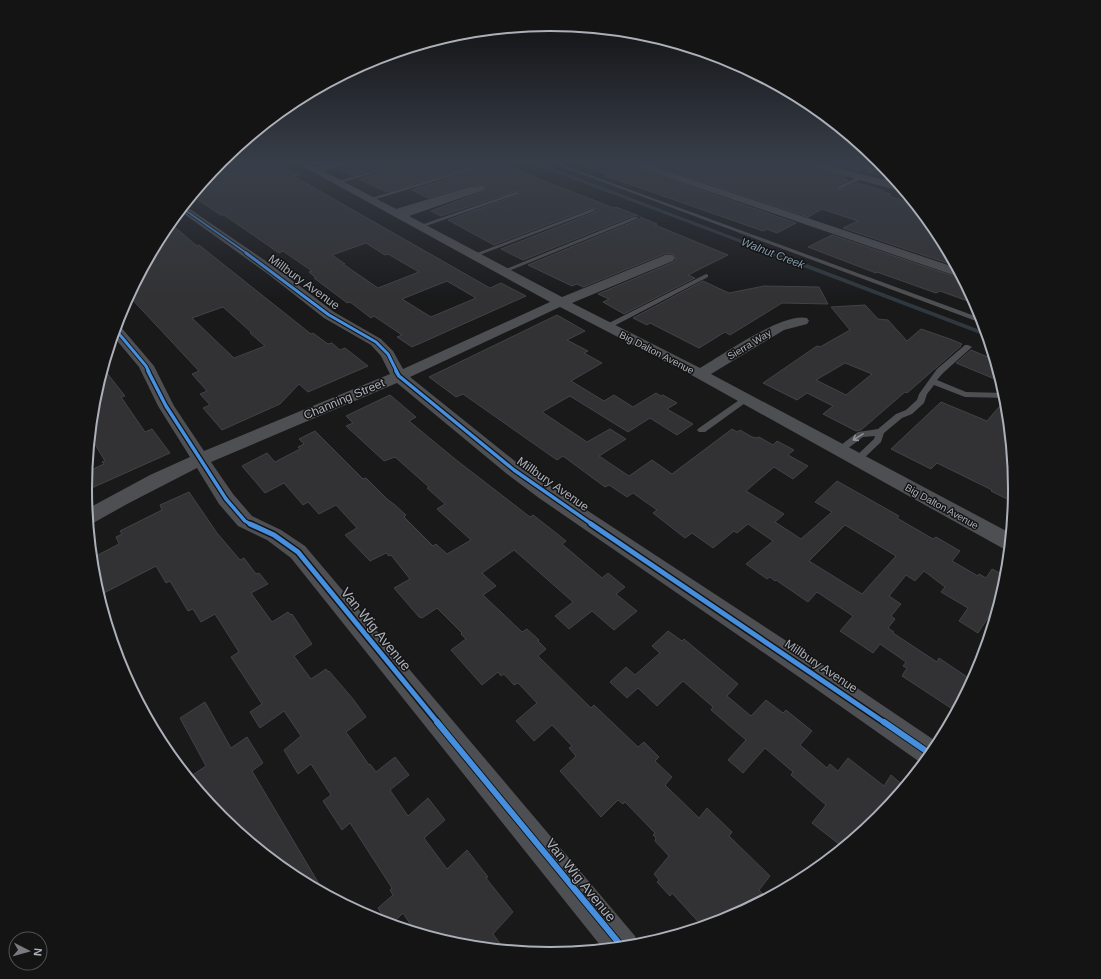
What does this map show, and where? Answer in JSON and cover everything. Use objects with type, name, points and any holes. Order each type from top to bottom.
[{"type":"street","name":"Big Dalton Avenue","points":[[389,209],[560,302],[700,374],[1006,540]]},
{"type":"street","points":[[399,214],[415,209]]},
{"type":"street","points":[[399,214],[416,209]]},
{"type":"street","points":[[772,209],[954,271]]},
{"type":"street","name":"Millbury Avenue","points":[[186,211],[272,271],[329,315],[376,342],[388,354],[399,376],[514,470],[927,751]]},
{"type":"street","name":"Channing Street","points":[[93,514],[116,500],[199,460],[399,376],[560,302],[575,298],[669,258]]},
{"type":"street","name":"Sierra Way","points":[[700,374],[779,327],[802,321]]},
{"type":"street","name":"Van Wig Avenue","points":[[119,334],[146,366],[166,406],[199,460],[226,499],[245,521],[274,535],[298,552],[619,943]]},
{"type":"lane","points":[[421,226],[473,209]]},
{"type":"lane","points":[[679,209],[976,319]]},
{"type":"lane","points":[[475,255],[594,210]]},
{"type":"lane","points":[[504,271],[636,218]]},
{"type":"lane","points":[[607,326],[706,276]]},
{"type":"lane","points":[[840,450],[861,434],[880,432],[899,416],[909,412],[921,401],[923,394],[940,371],[968,347]]},
{"type":"lane","points":[[932,381],[965,394],[999,396]]},
{"type":"lane","points":[[702,430],[745,399]]},
{"type":"lane","points":[[857,460],[878,440],[880,432]]},
{"type":"building","points":[[211,209],[350,209],[490,288],[501,283],[526,296],[412,347],[397,337],[402,335],[374,316],[371,318],[350,302],[347,303],[314,278],[316,278],[309,272],[312,271],[283,251],[279,253],[224,215],[221,215]],"holes":[[[366,243],[385,255],[388,254],[419,272],[378,288],[332,255]],[[447,281],[476,298],[431,317],[402,299]]]},
{"type":"building","points":[[437,209],[463,209],[441,216],[431,211]]},
{"type":"building","points":[[480,209],[589,209],[494,245],[448,220]]},
{"type":"building","points":[[596,209],[620,209],[639,216],[633,216],[523,260],[501,249],[598,211],[598,209]]},
{"type":"building","points":[[699,209],[755,209],[796,223],[777,233],[767,229],[763,231]]},
{"type":"building","points":[[783,209],[913,209],[950,264],[843,228],[858,221],[822,209],[808,217]]},
{"type":"building","points":[[640,217],[657,224],[655,225],[728,255],[688,275],[695,278],[624,314],[603,302],[609,299],[598,294],[674,262],[676,259],[674,254],[664,254],[583,287],[577,284],[572,286],[528,265],[640,219]]},
{"type":"building","points":[[175,227],[311,334],[313,333],[328,344],[332,343],[340,350],[345,348],[368,366],[308,392],[299,384],[280,404],[222,430],[203,408],[210,405],[200,394],[207,391],[192,374],[199,371],[133,300],[153,260]],"holes":[[[223,307],[251,332],[250,333],[265,346],[234,358],[192,318]]]},
{"type":"building","points":[[832,235],[957,277],[968,301],[940,291],[936,293],[877,272],[876,273],[808,247]]},
{"type":"building","points":[[703,281],[729,293],[764,286],[819,287],[828,304],[782,303],[730,335],[725,332],[699,348],[650,323],[647,325],[633,318]]},
{"type":"building","points":[[865,305],[878,319],[888,320],[907,341],[921,329],[962,344],[907,393],[905,392],[861,430],[856,431],[823,414],[833,406],[807,393],[797,400],[763,383],[817,346],[820,347],[850,330],[831,307]],"holes":[[[845,363],[872,374],[846,395],[816,380]]]},
{"type":"building","points":[[557,315],[585,331],[567,340],[588,351],[584,353],[602,363],[571,381],[604,401],[614,395],[633,407],[656,393],[661,396],[663,395],[677,403],[667,409],[693,424],[677,435],[650,418],[628,432],[570,396],[542,412],[587,442],[610,429],[626,439],[599,456],[629,476],[652,460],[672,474],[732,429],[737,432],[740,430],[752,437],[759,437],[773,445],[777,441],[794,450],[788,455],[808,466],[793,479],[774,467],[746,491],[784,514],[775,522],[801,539],[832,512],[815,502],[837,481],[899,516],[897,518],[933,539],[936,537],[960,551],[952,561],[978,576],[979,574],[986,578],[992,569],[1001,574],[992,611],[978,633],[959,621],[968,608],[941,592],[945,587],[924,571],[915,581],[906,575],[889,596],[901,604],[891,616],[895,619],[888,628],[894,632],[893,633],[937,662],[939,658],[968,678],[953,709],[902,676],[907,668],[903,666],[906,662],[880,644],[873,653],[840,631],[853,616],[817,592],[808,602],[776,580],[775,581],[770,577],[767,579],[746,564],[773,541],[748,524],[737,533],[734,531],[713,548],[692,533],[685,538],[653,513],[657,510],[633,493],[627,497],[609,485],[605,487],[563,456],[557,460],[463,394],[456,397],[429,377]],"holes":[[[845,525],[896,556],[862,594],[809,561]]]},
{"type":"building","points":[[971,350],[989,358],[995,379],[956,363]]},
{"type":"building","points":[[107,374],[125,396],[121,397],[145,432],[152,429],[170,453],[92,488],[93,469],[104,464],[102,462],[105,461],[95,444],[101,400]]},
{"type":"building","points":[[390,395],[416,417],[409,421],[455,459],[530,517],[533,515],[566,541],[562,544],[602,578],[608,573],[625,587],[616,594],[637,611],[614,630],[592,611],[569,629],[555,616],[573,602],[514,550],[482,573],[496,586],[483,595],[522,632],[527,629],[539,640],[538,641],[546,649],[538,656],[591,708],[594,705],[638,747],[644,742],[659,757],[655,761],[672,777],[665,785],[699,818],[707,808],[732,832],[729,836],[770,876],[759,890],[764,895],[700,923],[672,893],[670,896],[657,882],[659,880],[654,874],[669,856],[655,841],[656,838],[653,835],[655,833],[625,802],[623,804],[618,800],[601,817],[560,771],[576,756],[569,748],[572,746],[552,725],[534,741],[516,721],[537,703],[518,683],[514,685],[504,674],[501,676],[498,672],[482,685],[451,650],[466,639],[461,634],[462,633],[437,608],[422,618],[419,617],[394,588],[410,579],[391,555],[389,556],[386,553],[370,561],[345,535],[357,528],[336,505],[319,514],[308,502],[303,505],[284,483],[265,493],[242,466],[267,453],[275,462],[300,449],[298,447],[304,444],[299,439],[315,431],[363,479],[366,478],[406,515],[404,517],[433,546],[436,544],[447,554],[471,540],[437,509],[445,504],[427,488],[429,487],[395,457],[384,461],[346,426],[353,423],[346,416]]},
{"type":"building","points":[[941,402],[987,421],[1001,405],[1008,460],[1009,500],[937,463],[931,469],[891,449]]},
{"type":"building","points":[[189,492],[217,533],[240,560],[244,558],[256,574],[259,573],[268,584],[251,593],[272,622],[288,612],[291,615],[292,614],[312,644],[294,656],[311,679],[326,669],[328,672],[329,671],[366,717],[346,732],[369,765],[370,764],[376,772],[395,757],[409,775],[390,790],[408,816],[428,798],[445,820],[424,838],[447,869],[467,850],[488,877],[486,878],[513,912],[493,934],[501,945],[461,939],[412,926],[403,913],[395,921],[383,916],[378,908],[393,895],[390,890],[392,888],[350,823],[342,830],[323,801],[331,795],[311,764],[298,774],[284,750],[301,736],[284,711],[260,728],[250,712],[262,704],[231,657],[239,652],[215,614],[201,622],[193,609],[188,611],[170,581],[166,583],[156,566],[104,593],[97,555],[119,544],[116,537],[122,534],[120,531],[162,510],[160,505]]},
{"type":"building","points":[[668,631],[682,641],[684,639],[738,684],[727,696],[751,716],[766,700],[783,713],[786,710],[812,731],[800,745],[827,768],[830,764],[838,771],[848,758],[884,786],[891,775],[902,784],[875,814],[840,845],[812,823],[826,805],[791,775],[793,772],[765,748],[743,773],[728,760],[746,740],[711,710],[713,707],[683,681],[657,706],[638,688],[627,698],[610,682],[626,667],[635,675],[660,653],[652,646]]},
{"type":"building","points":[[205,702],[231,748],[247,737],[263,763],[252,771],[321,887],[271,853],[248,834],[226,814],[206,792],[192,775],[206,766],[180,718]]},
{"type":"waterway","name":"Walnut Creek","points":[[655,209],[774,254]]},
{"type":"waterway","name":"Walnut Creek","points":[[772,253],[981,332]]},
{"type":"cycle path","points":[[186,211],[272,271],[329,315],[376,342],[388,354],[399,376],[514,470],[927,751]]},
{"type":"cycle path","points":[[119,334],[146,366],[166,406],[226,499],[245,521],[274,535],[298,552],[619,943]]}]
